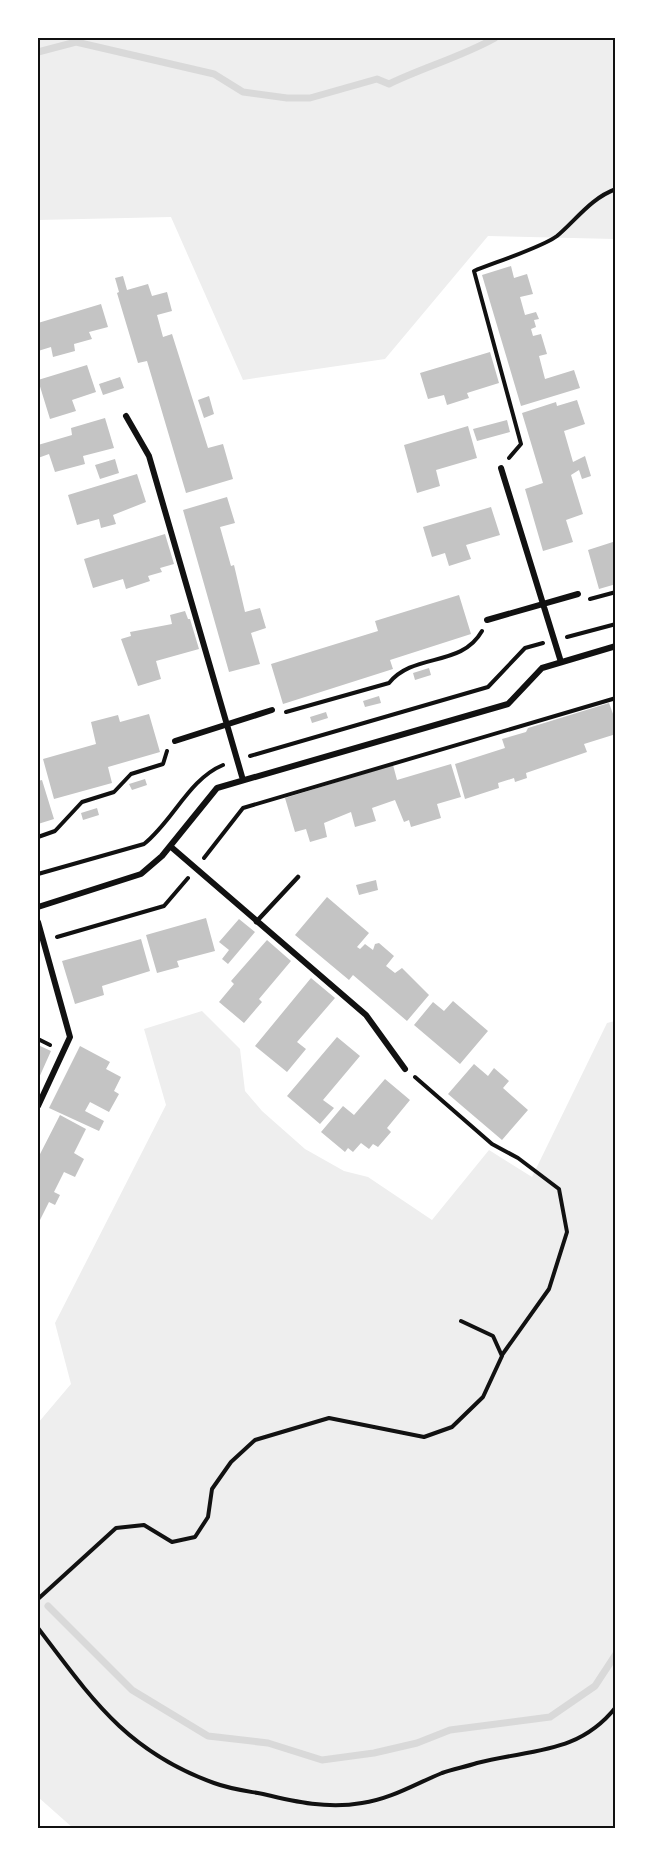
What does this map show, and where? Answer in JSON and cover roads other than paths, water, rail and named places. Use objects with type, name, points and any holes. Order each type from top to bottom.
[{"type":"street","points":[[126,416],[149,456],[243,780]]},
{"type":"street","points":[[501,468],[561,662]]},
{"type":"street","points":[[487,620],[578,594]]},
{"type":"street","points":[[38,907],[141,874],[170,846],[217,788],[508,704],[542,668],[615,646]]},
{"type":"street","points":[[175,741],[272,710]]},
{"type":"street","points":[[170,846],[366,1015],[405,1069]]},
{"type":"street","points":[[38,922],[70,1037],[38,1107]]},
{"type":"lane","points":[[256,922],[298,877]]},
{"type":"waterway","points":[[38,52],[76,42],[214,74],[243,92],[287,98],[310,98],[377,79],[389,84],[495,38]]},
{"type":"waterway","points":[[48,1606],[132,1690],[208,1736],[268,1743],[322,1760],[374,1753],[417,1743],[450,1730],[550,1717],[595,1686],[616,1654]]}]
